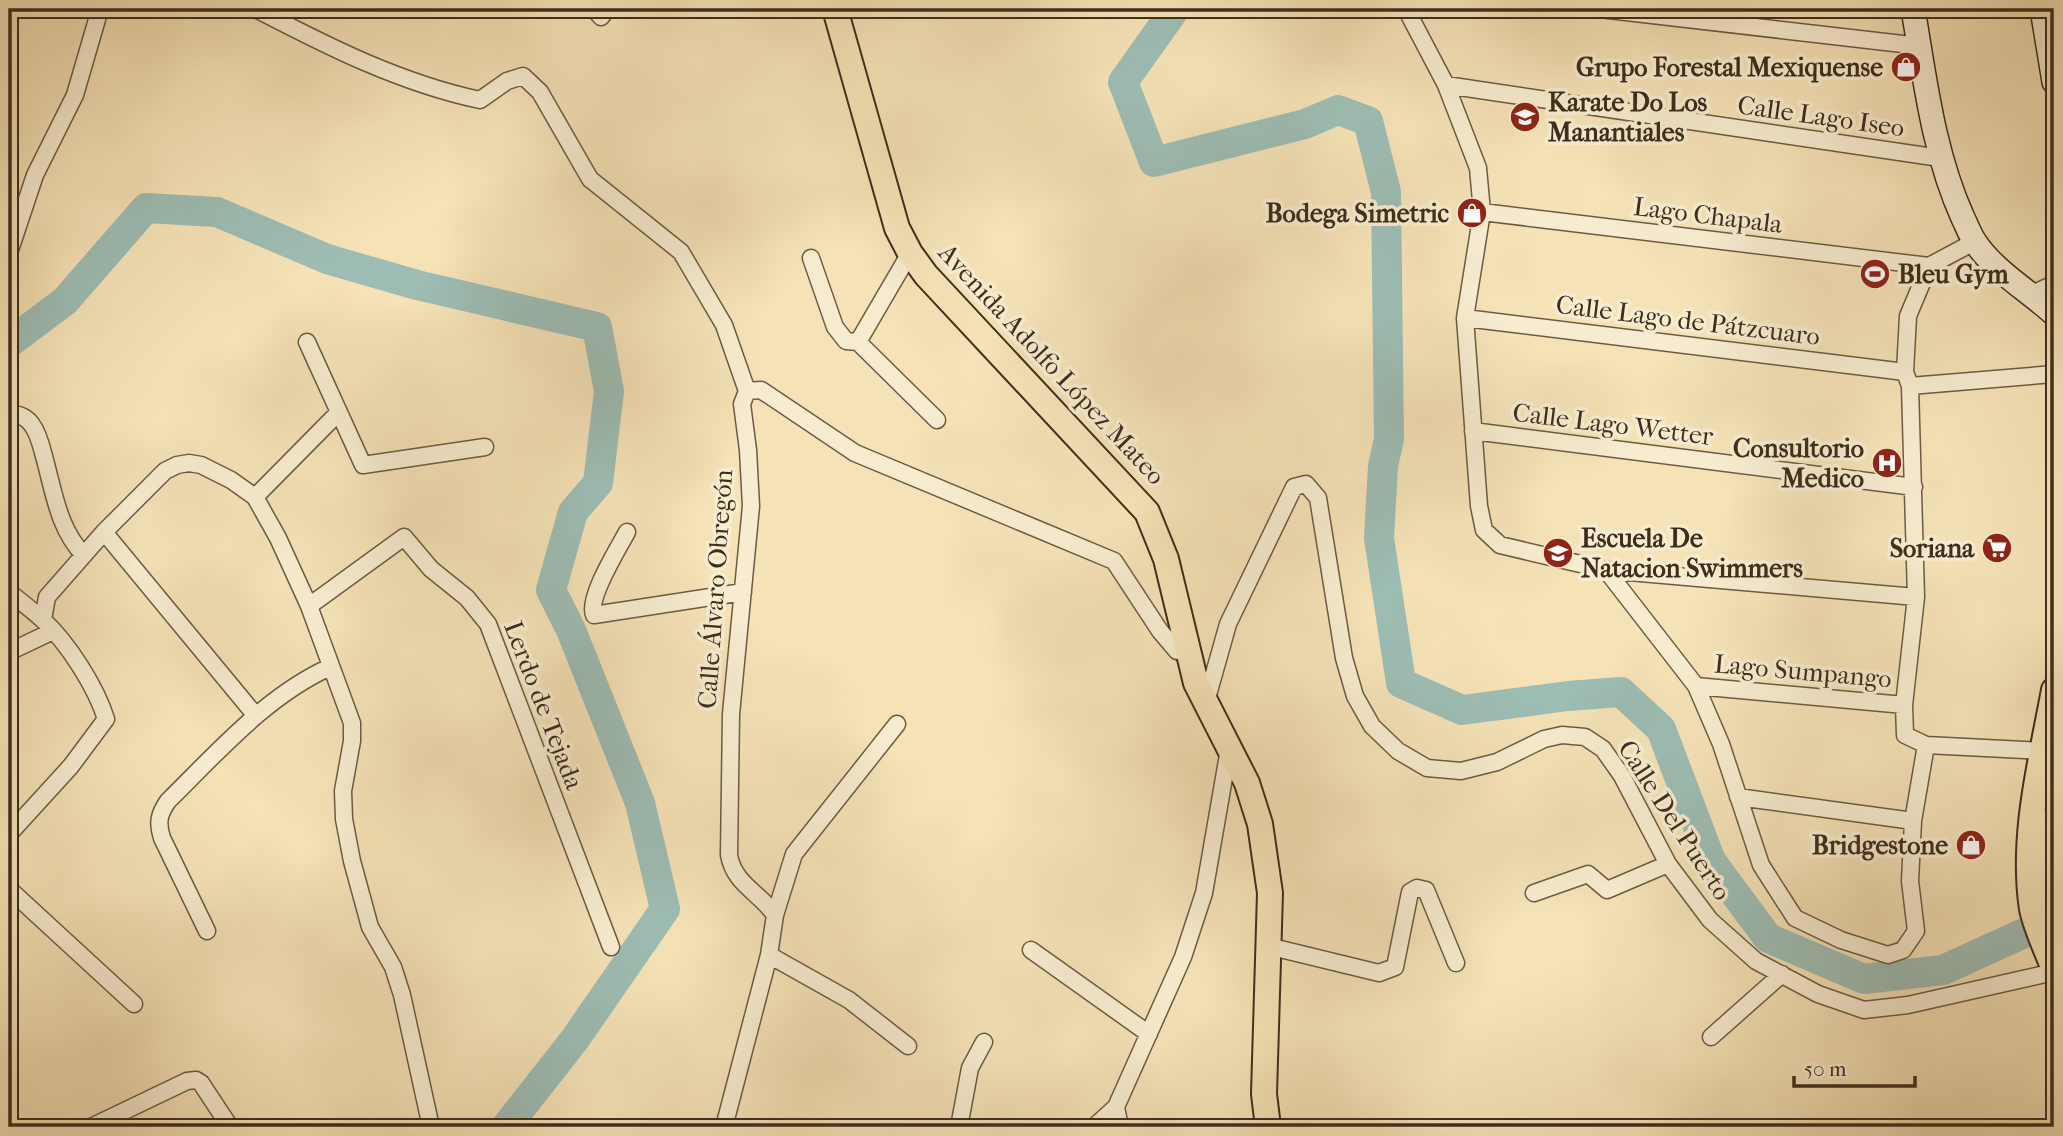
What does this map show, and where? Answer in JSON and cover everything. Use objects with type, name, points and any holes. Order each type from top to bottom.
[{"type":"main road","name":"Avenida Adolfo López Mateo","points":[[835,9],[897,228],[910,253],[926,275],[1147,512],[1166,559],[1196,683],[1247,783],[1260,824],[1270,892],[1265,1094],[1268,1127]]},
{"type":"main road","points":[[1913,9],[1940,158],[1952,194],[1974,242],[1995,266],[2054,314]]},
{"type":"main road","points":[[2042,9],[2054,82]]},
{"type":"main road","points":[[2054,690],[2047,851],[2054,922]]},
{"type":"main road","points":[[2049,759],[2034,799],[2029,866],[2033,911],[2054,971]]},
{"type":"street","points":[[9,253],[35,175],[75,95],[100,9]]},
{"type":"street","points":[[256,9],[320,44],[441,92],[480,100],[507,81],[523,76],[540,92],[590,179],[681,252],[724,325],[747,391],[761,390],[855,453],[1114,561],[1160,631],[1177,651],[1188,649]]},
{"type":"street","points":[[1406,9],[1446,85],[1479,168],[1482,212],[1465,318],[1479,506],[1484,530],[1500,545],[1606,570],[1916,597]]},
{"type":"street","points":[[1600,9],[1920,46]]},
{"type":"street","name":"Calle Lago Iseo","points":[[1446,85],[1940,158]]},
{"type":"street","name":"Lago Chapala","points":[[1482,212],[1929,266]]},
{"type":"street","points":[[1974,242],[1929,266],[1908,316],[1916,597],[1905,705],[1905,735],[1926,745],[2049,759]]},
{"type":"street","points":[[858,342],[910,253]]},
{"type":"street","points":[[811,258],[835,327],[846,341],[858,342],[937,420]]},
{"type":"street","points":[[2032,294],[2054,284]]},
{"type":"street","name":"Calle Lago de Pátzcuaro","points":[[1465,318],[1908,379]]},
{"type":"street","points":[[307,342],[363,466],[485,447]]},
{"type":"street","points":[[1908,379],[2054,374]]},
{"type":"street","name":"Calle Álvaro Obregón","points":[[747,391],[742,404],[751,506],[731,714],[729,855],[732,870],[747,888],[766,902],[775,915]]},
{"type":"street","points":[[255,497],[338,412]]},
{"type":"street","points":[[9,413],[26,418],[33,426],[41,445],[60,516],[70,538],[84,555]]},
{"type":"street","name":"Calle Lago Wetter","points":[[1473,431],[1914,487]]},
{"type":"street","points":[[48,626],[47,597],[104,532],[165,471],[177,465],[201,465],[231,480],[255,497],[278,538],[309,606],[330,667],[348,708],[352,723],[352,741],[342,791],[352,861],[370,927],[393,967],[402,995],[432,1127]]},
{"type":"street","name":"Calle Del Puerto","points":[[1206,702],[1228,624],[1294,487],[1306,484],[1318,498],[1344,658],[1355,696],[1371,726],[1398,751],[1427,768],[1461,771],[1497,762],[1544,739],[1562,735],[1585,737],[1603,749],[1622,776],[1668,864],[1710,920],[1756,961],[1818,994],[1864,1010],[1909,1005],[2054,971]]},
{"type":"street","points":[[104,532],[256,716]]},
{"type":"street","points":[[627,532],[595,596],[592,610],[594,615],[743,592]]},
{"type":"street","name":"Lerdo de Tejada","points":[[309,606],[404,537],[430,569],[467,598],[488,624],[611,947]]},
{"type":"street","points":[[1606,570],[1696,686],[1721,744],[1761,865],[1795,918],[1841,940],[1888,955],[1903,950],[1916,931],[1910,881],[1913,821],[1926,745]]},
{"type":"street","points":[[9,592],[48,626],[90,682],[106,719],[71,766],[15,820],[9,834]]},
{"type":"street","points":[[9,652],[48,626]]},
{"type":"street","points":[[207,931],[162,838],[159,814],[168,801],[256,716],[309,677],[330,667]]},
{"type":"street","name":"Lago Sumpango","points":[[1696,686],[1905,705]]},
{"type":"street","points":[[724,1127],[769,956],[775,915],[794,854],[897,724]]},
{"type":"street","points":[[1094,1127],[1116,1107],[1183,957],[1204,893],[1229,747]]},
{"type":"street","points":[[1738,797],[1913,821]]},
{"type":"street","points":[[1534,893],[1588,874],[1607,890],[1668,864]]},
{"type":"street","points":[[1268,946],[1379,973],[1395,967],[1410,892],[1417,888],[1426,890],[1456,963]]},
{"type":"street","points":[[9,889],[134,1004]]},
{"type":"street","points":[[1031,950],[1149,1034]]},
{"type":"street","points":[[769,956],[849,1000],[908,1046]]},
{"type":"street","points":[[1711,1037],[1782,974]]},
{"type":"street","points":[[958,1127],[970,1068],[984,1042]]},
{"type":"street","points":[[91,1127],[187,1081],[195,1080],[201,1083],[230,1127]]},
{"type":"street","points":[[1116,1107],[1120,1127]]},
{"type":"waterway","points":[[1175,9],[1123,82],[1154,162],[1305,124],[1338,110],[1368,121],[1386,192],[1389,439],[1383,466],[1379,538],[1401,683],[1462,710],[1621,692],[1661,729],[1711,861],[1768,938],[1864,979],[1943,970],[2022,934]]},
{"type":"waterway","points":[[9,343],[65,301],[146,208],[217,212],[327,259],[417,285],[597,327],[609,391],[598,483],[573,512],[551,590],[571,630],[640,803],[665,909],[575,1039],[506,1127]]},
{"type":"place","name":"Grupo Forestal Mexiquense","points":[[1906,67]]},
{"type":"place","name":"Karate Do Los Manantiales","points":[[1525,117]]},
{"type":"place","name":"Bodega Simetric","points":[[1472,213]]},
{"type":"place","name":"Bleu Gym","points":[[1875,274]]},
{"type":"place","name":"Consultorio Medico","points":[[1887,463]]},
{"type":"place","name":"Soriana","points":[[1997,548]]},
{"type":"place","name":"Escuela De Natacion Swimmers","points":[[1558,553]]},
{"type":"place","name":"Bridgestone","points":[[1971,845]]}]
